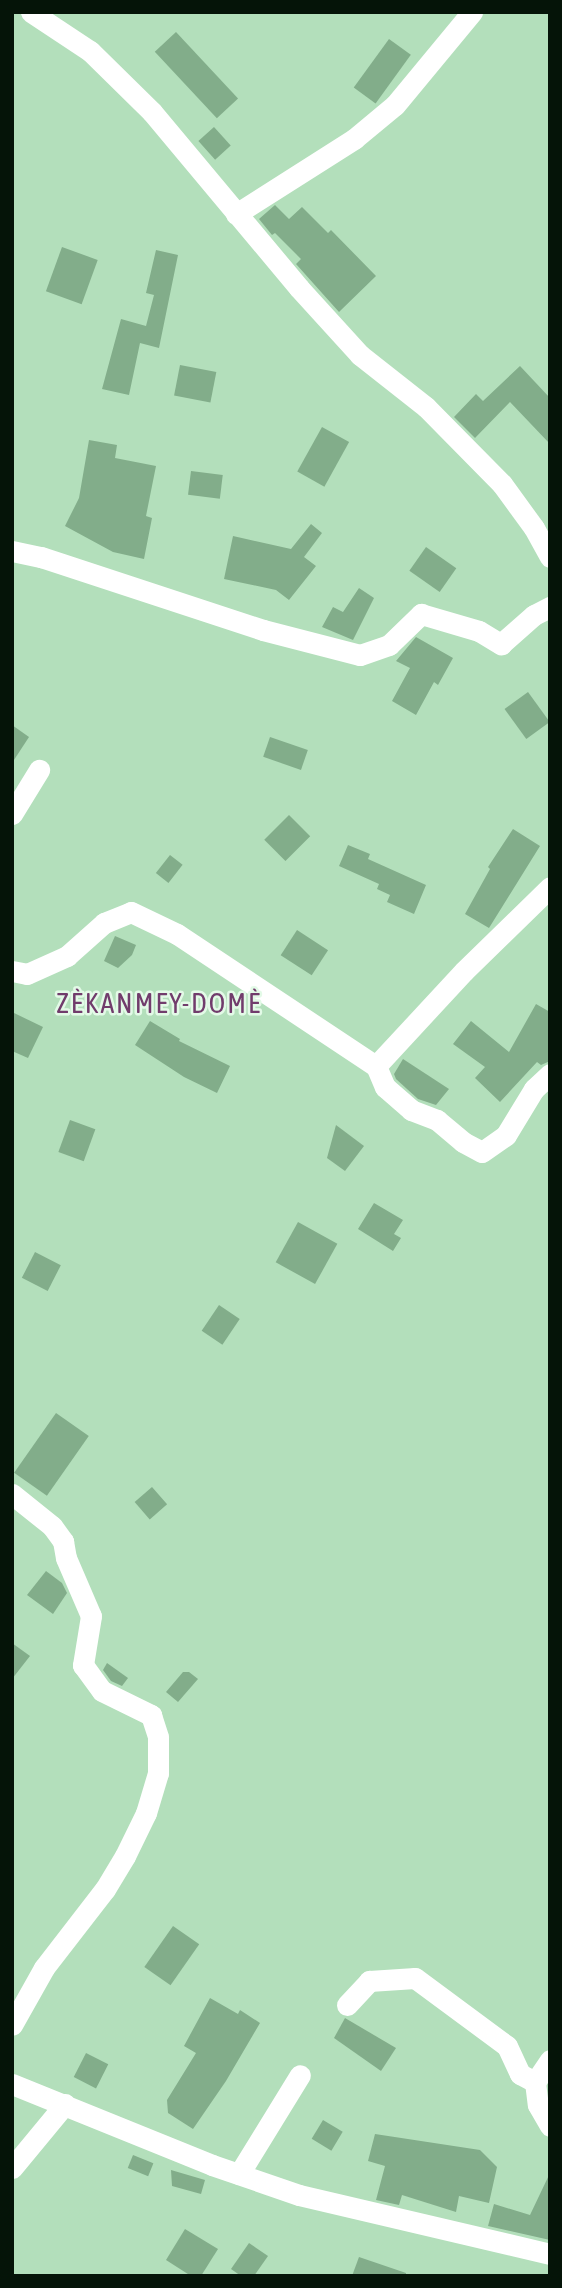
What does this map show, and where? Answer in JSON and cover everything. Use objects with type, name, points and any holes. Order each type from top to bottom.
[{"type":"street","points":[[31,12],[90,51],[144,103],[236,214],[360,355],[426,407],[502,484],[534,528],[550,557]]},
{"type":"street","points":[[236,214],[354,139],[395,105],[472,12]]},
{"type":"street","points":[[12,551],[41,557],[263,630],[360,655],[389,645],[421,614],[479,631],[501,644],[534,615],[550,607]]},
{"type":"street","points":[[12,814],[39,769]]},
{"type":"street","points":[[376,1066],[464,971],[550,887]]},
{"type":"street","points":[[12,971],[27,974],[67,956],[104,923],[131,912],[177,934],[376,1066],[385,1087],[411,1111],[437,1120],[463,1142],[482,1152],[506,1135],[534,1089],[550,1074]]},
{"type":"street","points":[[12,1494],[52,1526],[63,1541],[66,1558],[91,1616],[83,1665],[102,1691],[151,1716],[158,1737],[158,1773],[146,1813],[130,1845],[105,1889],[44,1968],[12,2025]]},
{"type":"street","points":[[347,2006],[369,1981],[415,1978],[507,2046],[520,2074],[535,2082]]},
{"type":"street","points":[[550,2060],[535,2082],[538,2105],[550,2126]]},
{"type":"street","points":[[239,2174],[300,2075]]},
{"type":"street","points":[[12,2084],[299,2195],[550,2254]]},
{"type":"street","points":[[12,2168],[65,2104]]},
{"type":"building","points":[[176,32],[238,99],[217,118],[155,52]]},
{"type":"building","points":[[389,39],[411,55],[376,103],[354,88]]},
{"type":"building","points":[[214,127],[231,146],[215,160],[198,141]]},
{"type":"building","points":[[275,205],[289,219],[302,207],[328,233],[331,230],[376,276],[339,312],[296,264],[301,259],[275,233],[272,235],[259,219]]},
{"type":"building","points":[[62,247],[98,260],[82,304],[46,291]]},
{"type":"building","points":[[156,250],[178,255],[159,348],[140,343],[129,395],[102,389],[121,319],[146,326],[154,295],[146,293]]},
{"type":"building","points":[[180,365],[216,372],[210,402],[174,395]]},
{"type":"building","points":[[520,366],[550,398],[550,444],[510,402],[475,438],[454,417],[476,394],[483,401]]},
{"type":"building","points":[[322,427],[349,442],[324,487],[297,472]]},
{"type":"building","points":[[89,440],[117,445],[115,458],[156,466],[146,516],[152,518],[144,559],[113,552],[65,526],[79,498]]},
{"type":"building","points":[[191,471],[223,475],[220,499],[188,495]]},
{"type":"building","points":[[311,524],[322,533],[304,557],[316,566],[289,600],[276,590],[224,579],[233,536],[291,549]]},
{"type":"building","points":[[426,547],[456,568],[440,592],[409,571]]},
{"type":"building","points":[[359,588],[374,598],[353,640],[322,627],[333,607],[343,612]]},
{"type":"building","points":[[416,637],[453,658],[438,685],[434,682],[416,715],[392,701],[410,668],[396,661]]},
{"type":"building","points":[[528,692],[550,722],[526,739],[505,709]]},
{"type":"building","points":[[12,725],[29,737],[12,763]]},
{"type":"building","points":[[270,737],[308,750],[301,770],[263,757]]},
{"type":"building","points":[[289,815],[310,836],[285,861],[264,840]]},
{"type":"building","points":[[513,829],[540,846],[489,928],[465,914],[490,869],[488,867]]},
{"type":"building","points":[[348,845],[370,854],[368,859],[426,885],[414,914],[387,902],[390,895],[377,889],[379,884],[339,866]]},
{"type":"building","points":[[170,855],[183,865],[168,883],[156,873]]},
{"type":"building","points":[[297,930],[328,950],[312,975],[281,955]]},
{"type":"building","points":[[115,936],[136,945],[132,955],[118,968],[104,961]]},
{"type":"building","points":[[536,1004],[550,1012],[550,1061],[541,1065],[537,1062],[500,1102],[475,1078],[485,1067],[453,1044],[471,1021],[509,1052]]},
{"type":"building","points":[[12,1012],[43,1027],[28,1058],[12,1051]]},
{"type":"building","points":[[150,1021],[180,1039],[179,1041],[230,1066],[217,1093],[184,1077],[135,1045]]},
{"type":"building","points":[[403,1059],[449,1089],[436,1105],[418,1099],[396,1079],[394,1074]]},
{"type":"building","points":[[70,1120],[95,1129],[84,1161],[58,1152]]},
{"type":"building","points":[[336,1125],[364,1146],[345,1171],[327,1158]]},
{"type":"building","points":[[374,1203],[403,1220],[394,1234],[401,1238],[393,1251],[358,1229]]},
{"type":"building","points":[[298,1222],[337,1244],[315,1284],[276,1262]]},
{"type":"building","points":[[35,1252],[61,1265],[48,1291],[22,1278]]},
{"type":"building","points":[[219,1305],[240,1319],[222,1345],[202,1331]]},
{"type":"building","points":[[56,1413],[89,1436],[47,1496],[14,1473]]},
{"type":"building","points":[[152,1487],[167,1504],[150,1519],[135,1502]]},
{"type":"building","points":[[46,1571],[62,1583],[67,1593],[53,1614],[27,1595]]},
{"type":"building","points":[[12,1643],[30,1656],[12,1679]]},
{"type":"building","points":[[107,1663],[128,1678],[122,1686],[111,1681],[103,1670]]},
{"type":"building","points":[[183,1672],[189,1672],[198,1679],[178,1702],[166,1692]]},
{"type":"building","points":[[173,1926],[199,1944],[171,1985],[144,1967]]},
{"type":"building","points":[[210,1998],[238,2014],[240,2010],[260,2023],[226,2081],[193,2129],[168,2113],[167,2100],[196,2053],[184,2046]]},
{"type":"building","points":[[345,2018],[396,2048],[381,2071],[334,2038]]},
{"type":"building","points":[[86,2053],[108,2064],[96,2088],[74,2077]]},
{"type":"building","points":[[323,2120],[343,2132],[331,2151],[312,2139]]},
{"type":"building","points":[[375,2134],[480,2150],[497,2167],[489,2203],[459,2196],[456,2212],[402,2195],[399,2205],[376,2200],[385,2166],[368,2161]]},
{"type":"building","points":[[133,2155],[153,2163],[148,2176],[128,2168]]},
{"type":"building","points":[[171,2170],[205,2180],[201,2194],[172,2186]]},
{"type":"building","points":[[550,2173],[550,2240],[488,2226],[494,2204],[530,2215]]},
{"type":"building","points":[[185,2229],[218,2249],[201,2276],[191,2276],[166,2260]]},
{"type":"building","points":[[249,2243],[268,2256],[254,2276],[241,2276],[231,2269]]},
{"type":"building","points":[[359,2257],[406,2273],[406,2276],[352,2276]]},
{"type":"district","name":"ZÈKANMEY-DOMÈ","points":[[159,1003]]}]
